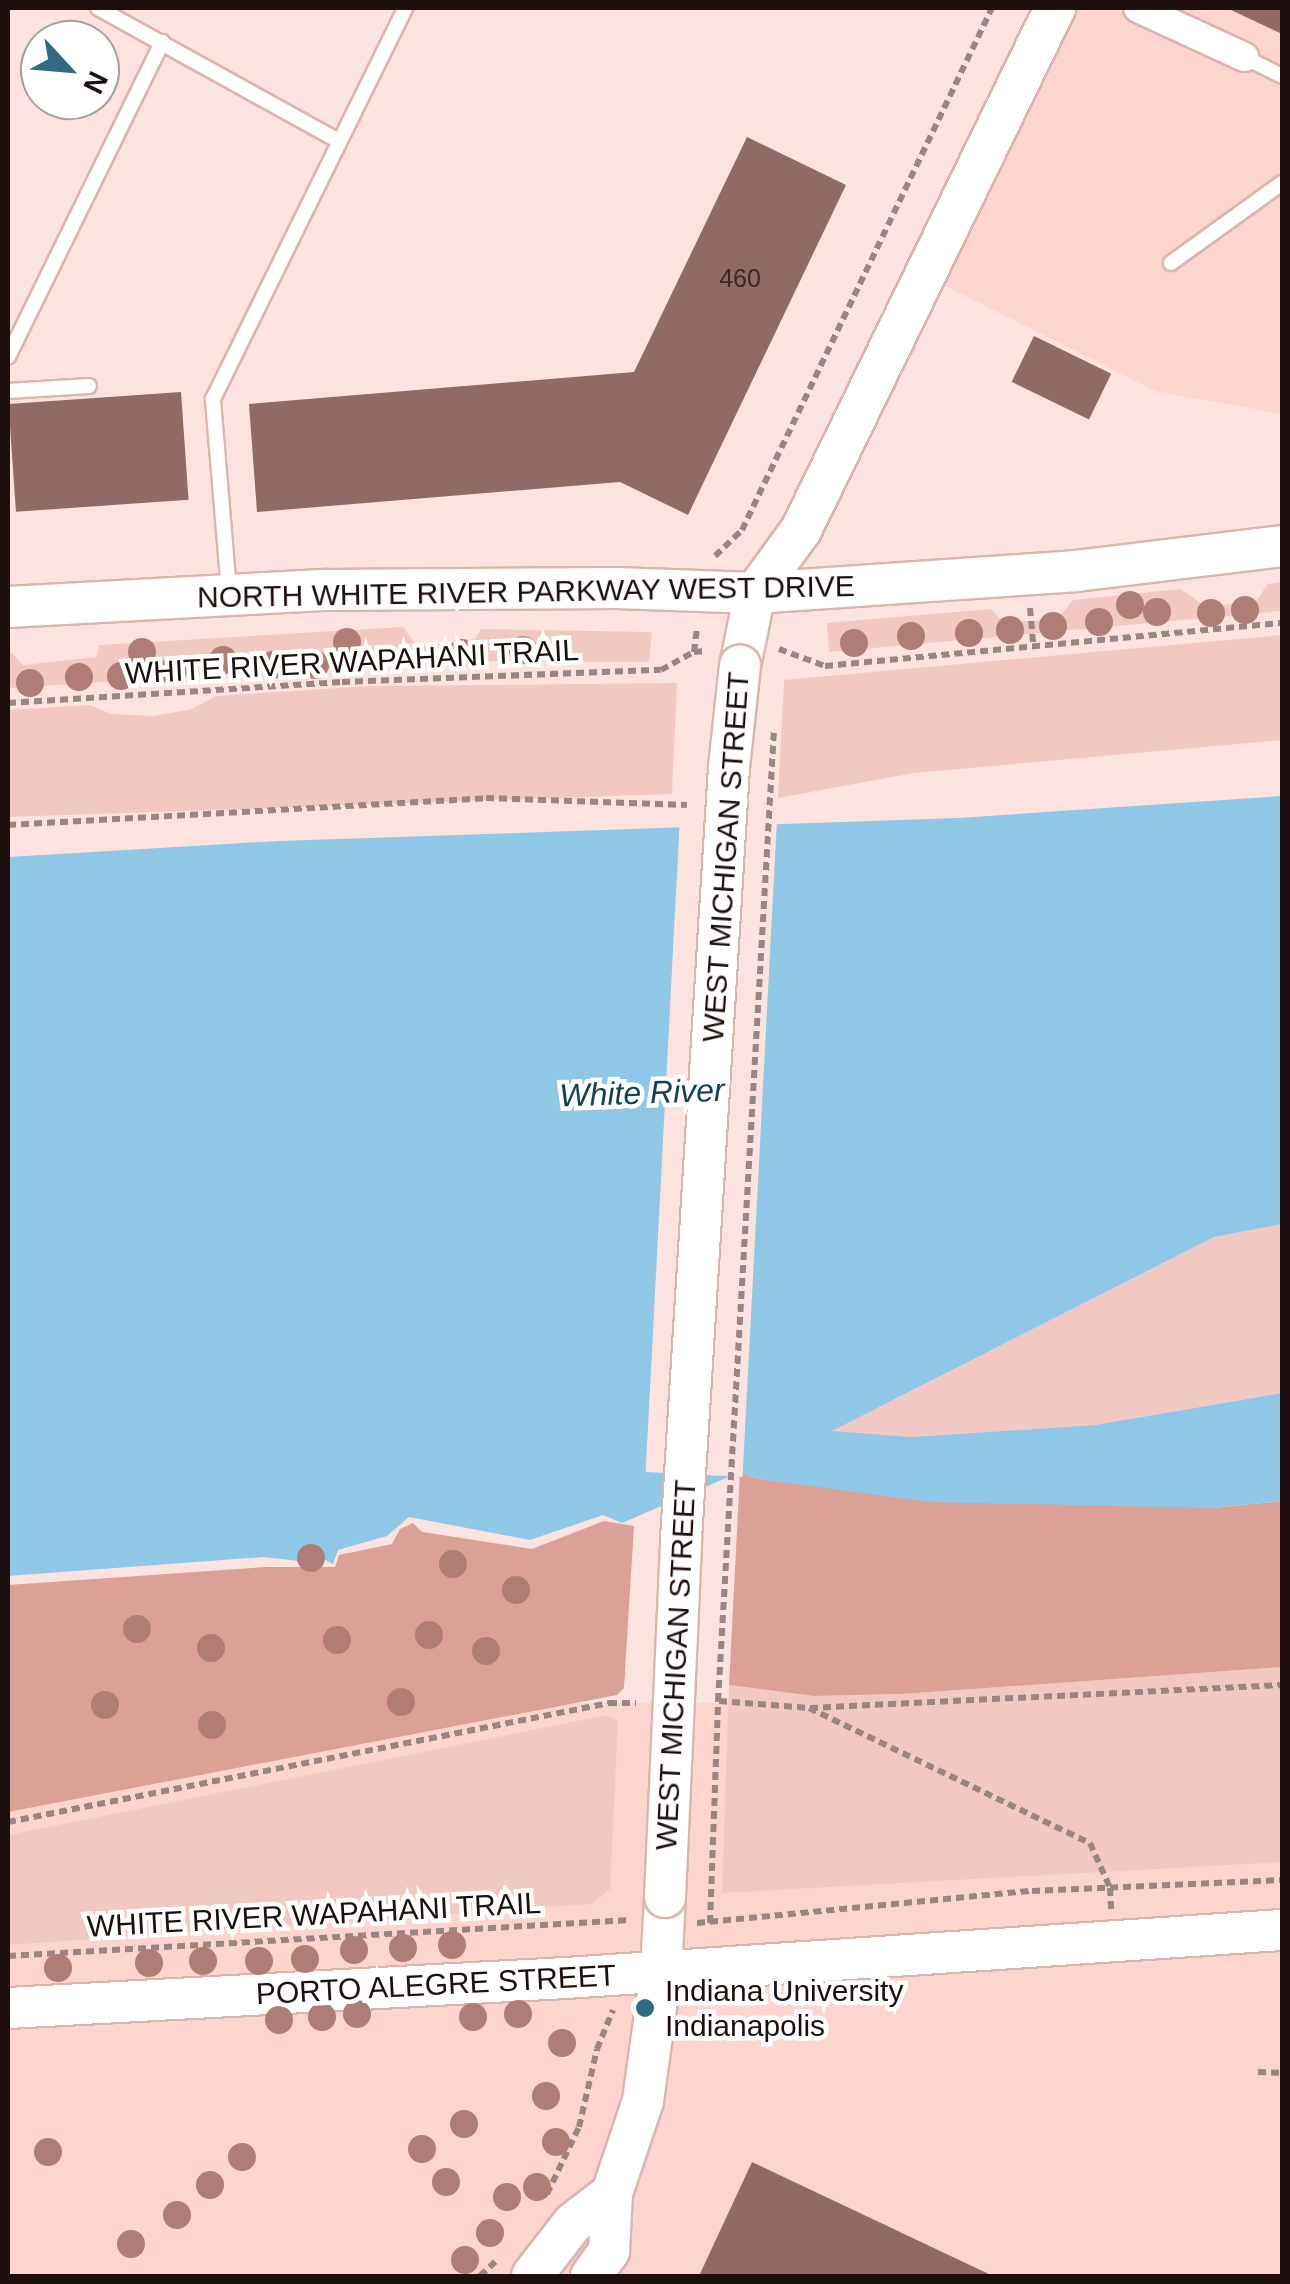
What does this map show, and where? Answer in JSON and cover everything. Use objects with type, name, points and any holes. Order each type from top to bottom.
[{"type":"main road","name":"WEST MICHIGAN STREET","points":[[592,2276],[608,2251],[612,2193],[644,2101],[661,1971],[681,1538],[729,767],[740,666],[755,594],[801,530],[1055,8]]},
{"type":"main road","name":"NORTH WHITE RIVER PARKWAY WEST DRIVE","points":[[8,606],[230,594],[602,588],[755,594],[1076,571],[1282,546]]},
{"type":"main road","name":"PORTO ALEGRE STREET","points":[[8,2008],[1282,1930]]},
{"type":"main road","points":[[521,2261],[612,2193]]},
{"type":"street","points":[[1138,8],[1244,56]]},
{"type":"lane","points":[[98,8],[339,140]]},
{"type":"lane","points":[[230,594],[213,398],[405,8]]},
{"type":"lane","points":[[8,357],[162,42]]},
{"type":"lane","points":[[1244,56],[1282,76]]},
{"type":"lane","points":[[1171,263],[1282,183]]},
{"type":"lane","points":[[8,392],[89,386]]},
{"type":"path","points":[[742,530],[992,8]]},
{"type":"path","points":[[779,649],[825,666],[1282,624]]},
{"type":"path","name":"WHITE RIVER WAPAHANI TRAIL","points":[[8,702],[342,682],[662,670],[694,652]]},
{"type":"path","points":[[775,718],[718,1702],[710,1923],[1110,1888],[1282,1880]]},
{"type":"path","points":[[8,824],[486,798],[687,806]]},
{"type":"path","points":[[700,1702],[809,1708],[1282,1685]]},
{"type":"path","points":[[8,1822],[609,1703],[646,1702]]},
{"type":"path","points":[[809,1708],[1090,1843],[1110,1888],[1114,1940]]},
{"type":"path","name":"WHITE RIVER WAPAHANI TRAIL","points":[[8,1956],[623,1919]]},
{"type":"path","points":[[544,2198],[578,2127],[598,2049],[612,2021]]},
{"type":"path","points":[[1258,2072],[1282,2073]]},
{"type":"path","points":[[480,2276],[521,2261]]},
{"type":"shaded area","points":[[1080,8],[1282,8],[1282,414],[1155,391],[944,285]]},
{"type":"shaded area","points":[[1282,582],[1282,611],[829,652],[827,623],[991,609],[1003,622],[1057,620],[1073,600],[1181,589],[1206,607],[1256,601],[1268,584]]},
{"type":"shaded area","points":[[403,627],[418,647],[475,639],[481,629],[652,632],[649,662],[446,661],[8,688],[8,649],[23,665],[97,657],[99,645]]},
{"type":"shaded area","points":[[1282,635],[1282,740],[914,773],[778,798],[784,680]]},
{"type":"shaded area","points":[[677,683],[672,794],[8,817],[8,710],[90,705],[111,714],[154,716],[192,709],[216,696],[369,686]]},
{"type":"shaded area","points":[[1282,1224],[1282,1393],[1095,1425],[911,1437],[830,1432],[1214,1237]]},
{"type":"shaded area","points":[[740,1472],[758,1479],[1211,1508],[1282,1501],[1282,1667],[902,1694],[814,1696],[729,1685]]},
{"type":"shaded area","points":[[604,1521],[634,1526],[624,1688],[617,1695],[8,1812],[8,1585],[266,1567],[335,1567],[339,1555],[392,1544],[400,1529],[413,1523],[422,1532],[532,1549]]},
{"type":"shaded area","points":[[1282,1667],[1282,1862],[722,1893],[729,1685],[814,1696],[902,1694]]},
{"type":"shaded area","name":"Indiana University Indianapolis","points":[[8,1703],[1282,1703],[1282,2276],[8,2276]]},
{"type":"shaded area","points":[[607,1715],[618,1722],[610,1889],[591,1904],[8,1945],[8,1835]]},
{"type":"water","name":"White River","points":[[1282,796],[1282,1224],[1214,1237],[832,1431],[911,1437],[1095,1425],[1282,1393],[1282,1501],[1211,1508],[930,1502],[758,1479],[740,1472],[622,1523],[603,1515],[530,1540],[409,1517],[387,1536],[338,1550],[333,1564],[303,1548],[299,1561],[263,1557],[8,1576],[8,857],[279,841],[959,818]]},
{"type":"pier","points":[[680,814],[777,819],[743,1477],[646,1472]]},
{"type":"building","points":[[1282,8],[1282,34],[1231,10]]},
{"type":"building","points":[[747,137],[846,185],[688,515],[620,482],[257,512],[249,404],[634,372]]},
{"type":"building","points":[[1034,336],[1111,374],[1089,420],[1012,382]]},
{"type":"building","points":[[181,392],[189,500],[16,512],[8,404]]},
{"type":"building","points":[[752,2162],[993,2276],[699,2276]]},
{"type":"place","name":"Indiana University Indianapolis","points":[[645,2008]]}]
